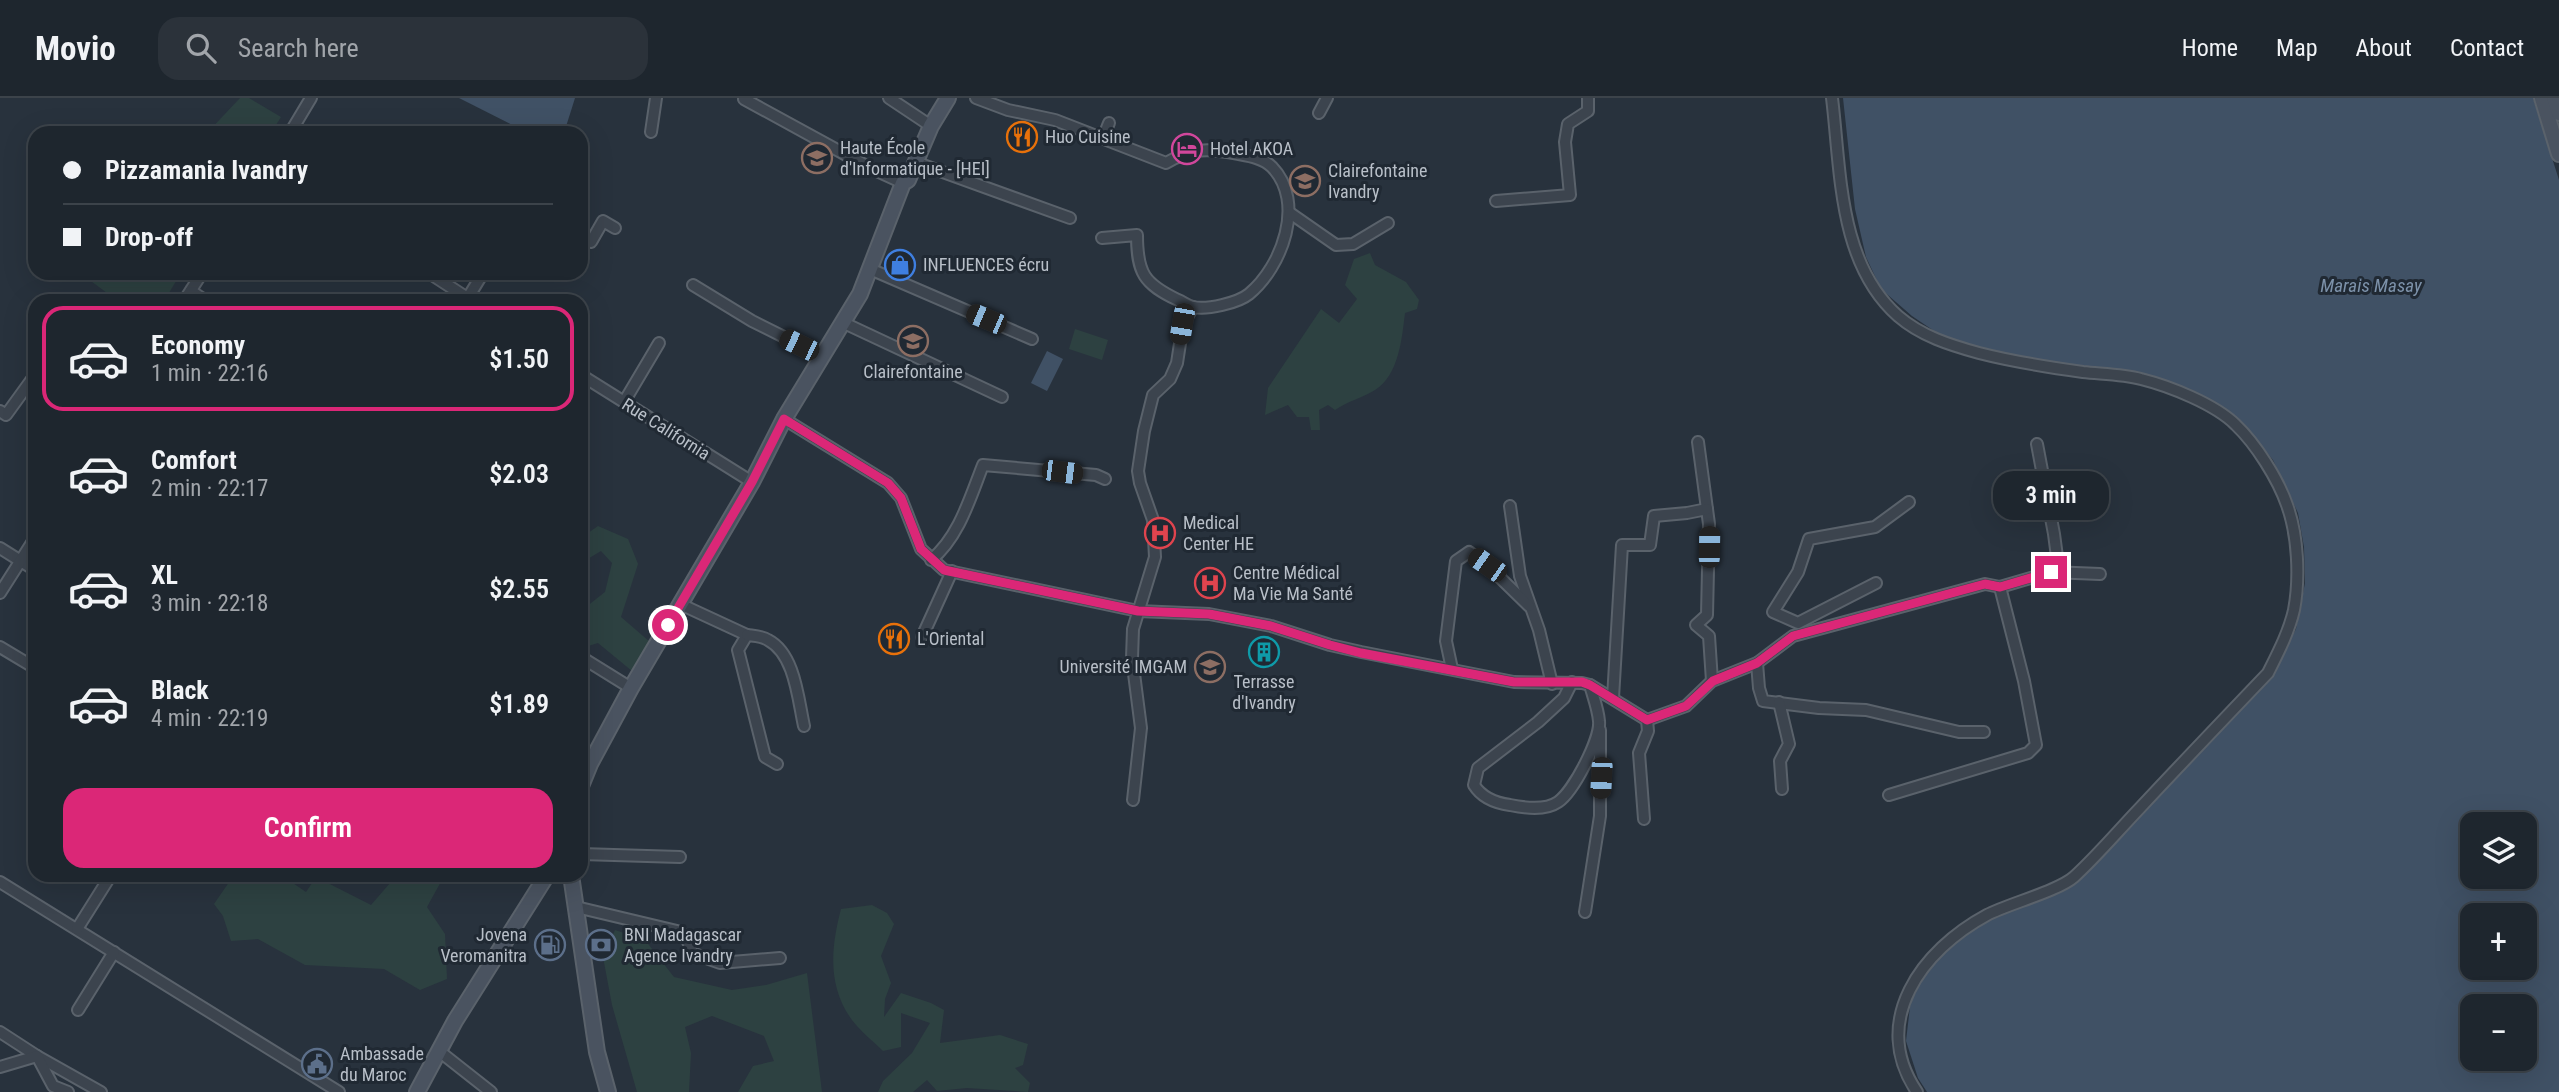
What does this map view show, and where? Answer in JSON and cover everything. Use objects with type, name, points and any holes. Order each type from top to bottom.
[{"type":"main road","points":[[588,769],[631,688],[752,482],[784,419],[844,323],[870,269],[903,183],[908,180],[931,126],[948,98]]},
{"type":"main road","points":[[2542,98],[2559,154]]},
{"type":"main road","points":[[2554,98],[2559,113]]},
{"type":"main road","points":[[417,1092],[455,1021],[543,882]]},
{"type":"main road","points":[[572,882],[597,1052],[608,1092]]},
{"type":"street","points":[[294,126],[312,98]]},
{"type":"street","points":[[651,132],[656,98]]},
{"type":"street","points":[[890,98],[931,126]]},
{"type":"street","points":[[976,98],[1008,110],[1055,120],[1166,163],[1188,151],[1217,150],[1254,157],[1271,166],[1286,190],[1290,213],[1279,257],[1248,295],[1225,305],[1193,307],[1162,293],[1140,271],[1137,235],[1102,238]]},
{"type":"street","points":[[1319,113],[1327,98]]},
{"type":"street","points":[[1496,201],[1570,195],[1565,142],[1569,124],[1588,111],[1588,98]]},
{"type":"street","points":[[1832,98],[1844,205],[1858,261],[1876,291],[1899,317],[1938,342],[2021,364],[2140,379],[2215,410],[2236,424],[2272,474],[2283,493],[2291,516],[2297,551],[2294,609],[2282,645],[2268,673],[2071,879],[1988,915],[1960,932],[1925,963],[1903,1001],[1898,1044],[1910,1081],[1917,1092]]},
{"type":"street","points":[[744,99],[870,168],[903,183]]},
{"type":"street","points":[[1102,138],[1109,123]]},
{"type":"street","points":[[915,162],[1070,218]]},
{"type":"street","points":[[1290,213],[1336,245],[1353,244],[1388,223]]},
{"type":"street","points":[[588,240],[591,242],[603,221],[615,228]]},
{"type":"street","points":[[870,269],[1032,339]]},
{"type":"street","points":[[189,294],[198,280]]},
{"type":"street","points":[[439,280],[459,294]]},
{"type":"street","points":[[692,285],[752,321],[822,356]]},
{"type":"street","points":[[191,291],[196,294]]},
{"type":"street","points":[[1133,800],[1140,728],[1132,658],[1133,629],[1155,557],[1153,520],[1138,471],[1153,395],[1170,379],[1177,363],[1182,324],[1193,307]]},
{"type":"street","points":[[844,323],[1002,397]]},
{"type":"street","points":[[624,402],[659,343]]},
{"type":"street","name":"Rue California","points":[[588,380],[752,482]]},
{"type":"street","points":[[0,425],[3,413],[28,383]]},
{"type":"street","points":[[784,419],[888,483],[901,498],[921,549],[944,570],[1138,611],[1209,614],[1271,626],[1361,653],[1514,682],[1572,682],[1590,685],[1647,720]]},
{"type":"street","points":[[1698,442],[1709,524],[1707,615],[1696,625],[1709,636],[1713,681]]},
{"type":"street","points":[[2037,444],[2059,572]]},
{"type":"street","points":[[930,559],[941,551],[958,526],[984,465],[1096,475],[1105,479]]},
{"type":"street","points":[[1798,623],[1773,612],[1797,572],[1809,539],[1875,527],[1909,502]]},
{"type":"street","points":[[1510,506],[1520,576],[1539,630],[1552,684]]},
{"type":"street","points":[[1614,698],[1622,545],[1650,545],[1654,516],[1707,509]]},
{"type":"street","points":[[0,548],[28,565]]},
{"type":"street","points":[[0,593],[28,548]]},
{"type":"street","points":[[1452,669],[1446,641],[1456,561],[1469,552],[1487,565],[1529,606]]},
{"type":"street","points":[[922,637],[952,571]]},
{"type":"street","points":[[1647,720],[1686,706],[1713,681],[1757,663],[1793,636],[1985,584],[2000,587],[2059,572],[2100,574]]},
{"type":"street","points":[[1793,636],[1798,623],[1876,583]]},
{"type":"street","points":[[1888,795],[2028,753],[2036,745],[2024,681],[2000,587]]},
{"type":"street","points":[[680,604],[747,635],[766,638],[776,645],[791,671],[804,726]]},
{"type":"street","points":[[747,635],[738,650],[765,757],[777,764]]},
{"type":"street","points":[[0,647],[28,664]]},
{"type":"street","points":[[588,661],[631,688]]},
{"type":"street","points":[[1757,663],[1763,701],[1866,710],[1959,732],[1984,732]]},
{"type":"street","points":[[1572,682],[1564,698],[1547,714],[1478,768],[1474,785],[1478,792],[1497,802],[1526,808],[1558,802],[1585,769],[1600,724]]},
{"type":"street","points":[[1586,912],[1600,816],[1602,762],[1600,724],[1590,685]]},
{"type":"street","points":[[1779,702],[1789,744],[1780,761],[1782,789]]},
{"type":"street","points":[[1644,819],[1639,753],[1648,731],[1647,720]]},
{"type":"street","points":[[588,854],[680,857]]},
{"type":"street","points":[[0,882],[339,1092]]},
{"type":"street","points":[[77,929],[107,882]]},
{"type":"street","points":[[576,907],[677,930],[686,936],[692,953],[720,962],[780,958]]},
{"type":"street","points":[[78,1010],[114,952]]},
{"type":"street","points":[[0,1032],[101,1092]]},
{"type":"street","points":[[439,1051],[491,1092]]},
{"type":"street","points":[[0,1066],[37,1056]]},
{"type":"street","points":[[37,1056],[53,1086],[68,1092]]},
{"type":"green space","points":[[240,98],[249,98],[281,117],[275,126],[214,126]]},
{"type":"green space","points":[[1370,253],[1375,265],[1406,282],[1419,300],[1417,309],[1405,313],[1398,355],[1389,375],[1370,393],[1335,410],[1328,405],[1319,410],[1320,430],[1311,430],[1309,417],[1297,417],[1288,405],[1265,415],[1268,388],[1321,309],[1339,323],[1357,299],[1345,285],[1354,259]]},
{"type":"green space","points":[[90,280],[177,280],[168,294],[108,294]]},
{"type":"green space","points":[[1075,329],[1108,340],[1102,360],[1069,349]]},
{"type":"green space","points":[[598,526],[628,539],[638,564],[621,617],[650,642],[632,671],[598,643],[588,646],[588,605],[605,592],[612,563],[601,551],[588,559],[588,533]]},
{"type":"green space","points":[[229,882],[291,882],[306,892],[313,882],[326,882],[371,905],[391,882],[441,882],[427,907],[445,934],[447,979],[420,990],[384,969],[305,965],[258,939],[231,941],[223,916],[214,904]]},
{"type":"green space","points":[[872,905],[887,913],[894,924],[881,956],[891,983],[885,999],[884,1017],[901,993],[944,1010],[940,1043],[1000,1035],[1028,1044],[1023,1065],[1015,1068],[1030,1083],[1028,1092],[967,1088],[937,1091],[927,1080],[913,1092],[878,1092],[883,1081],[912,1053],[930,1023],[901,1013],[901,1047],[883,1051],[855,1024],[844,1007],[838,994],[833,966],[841,909]]},
{"type":"green space","points":[[615,930],[645,940],[674,977],[732,990],[766,985],[807,973],[822,1092],[738,1092],[753,1066],[774,1061],[764,1036],[712,1016],[685,1027],[691,1053],[689,1092],[637,1092],[612,1005],[603,957]]},
{"type":"water","points":[[459,98],[575,98],[566,126],[514,126]]},
{"type":"water","name":"Marais Masay","points":[[1843,98],[2533,98],[2559,180],[2559,1092],[1927,1092],[1918,1078],[1906,1041],[1911,998],[1933,959],[1966,931],[1993,916],[2057,891],[2275,670],[2296,629],[2305,583],[2304,547],[2298,513],[2273,460],[2241,422],[2221,408],[2143,376],[2029,361],[1946,339],[1912,316],[1881,289],[1866,257],[1855,209]]},
{"type":"water","points":[[1047,351],[1063,359],[1047,391],[1031,383]]},
{"type":"place","name":"Huo Cuisine","points":[[1022,137]]},
{"type":"place","name":"Hotel AKOA","points":[[1187,149]]},
{"type":"place","name":"Haute École d'Informatique - [HEI]","points":[[817,158]]},
{"type":"place","name":"Clairefontaine Ivandry","points":[[1305,181]]},
{"type":"place","name":"INFLUENCES écru","points":[[900,265]]},
{"type":"place","name":"Clairefontaine","points":[[913,341]]},
{"type":"place","name":"Medical Center HE","points":[[1160,533]]},
{"type":"place","name":"Centre Médical Ma Vie Ma Santé","points":[[1210,583]]},
{"type":"place","name":"L'Oriental","points":[[894,639]]},
{"type":"place","name":"Terrasse d'Ivandry","points":[[1264,652]]},
{"type":"place","name":"Université IMGAM","points":[[1210,667]]},
{"type":"place","name":"Jovena Veromanitra","points":[[550,945]]},
{"type":"place","name":"BNI Madagascar Agence Ivandry","points":[[601,945]]},
{"type":"place","name":"Ambassade du Maroc","points":[[317,1064]]},
{"type":"route","points":[[668,625],[752,482],[784,419],[888,483],[901,498],[921,549],[944,570],[1138,611],[1209,614],[1271,626],[1361,653],[1514,682],[1582,682],[1614,698],[1647,720],[1686,706],[1713,681],[1757,663],[1793,636],[1985,584],[2000,587],[2051,572]]}]
